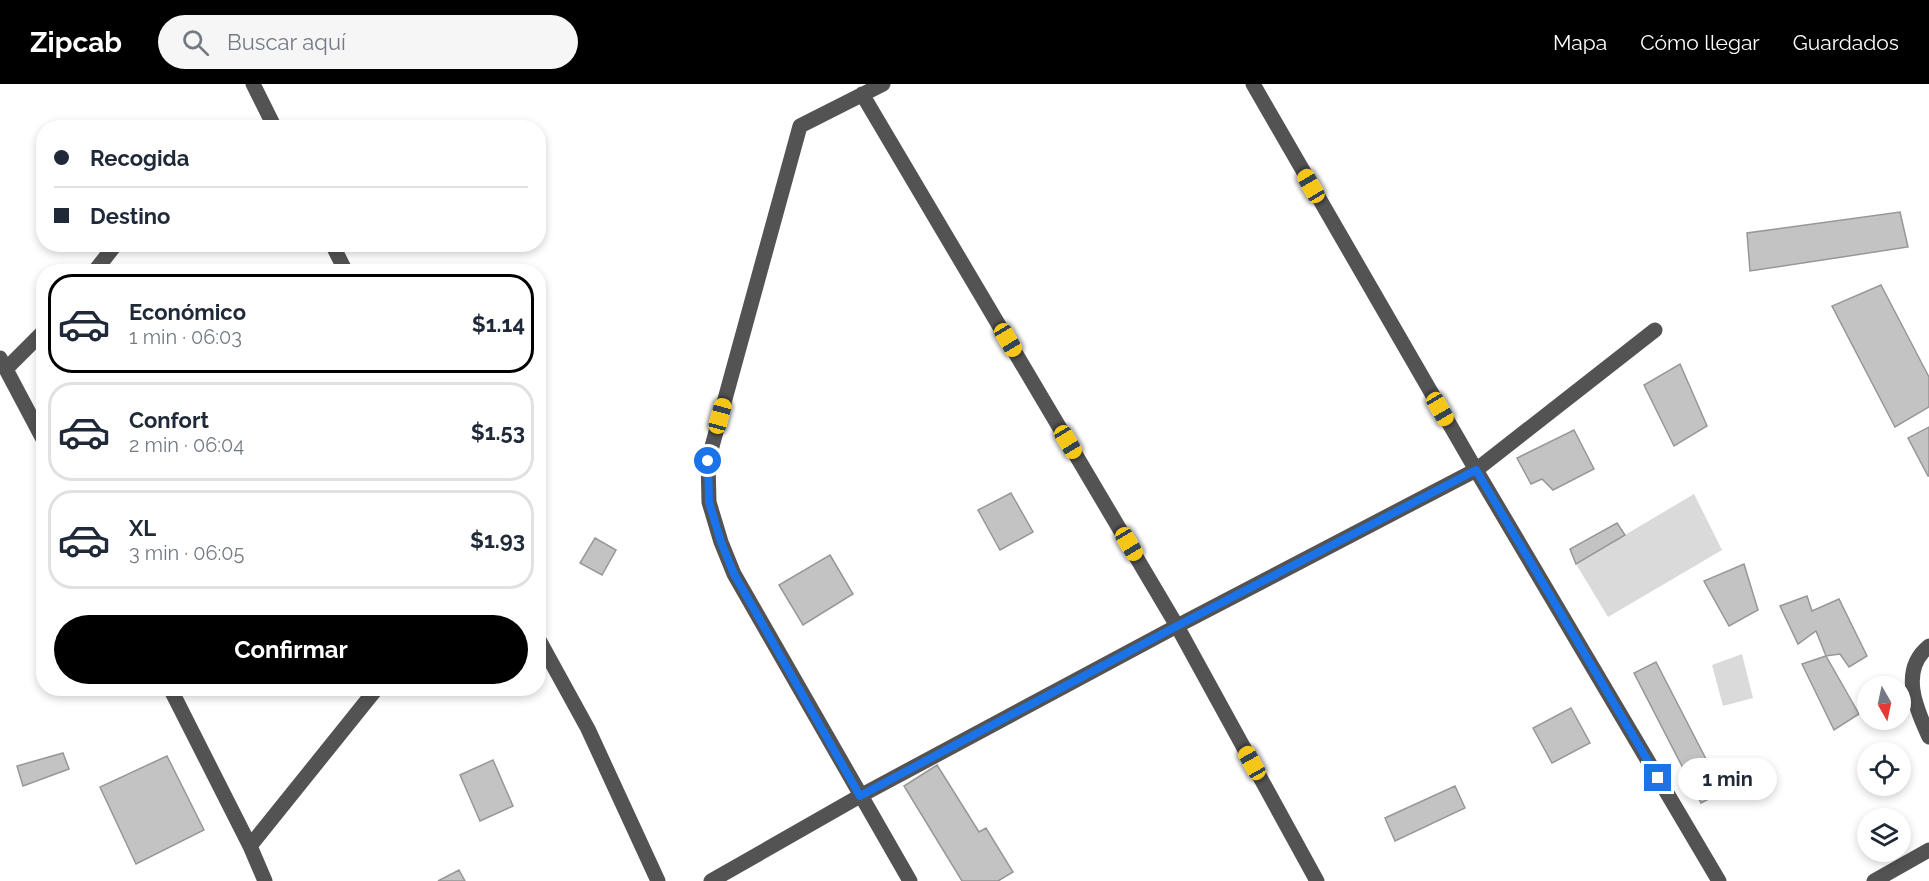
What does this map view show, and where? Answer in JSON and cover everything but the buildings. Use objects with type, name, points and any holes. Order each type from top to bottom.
[{"type":"street","points":[[253,84],[271,120]]},
{"type":"street","points":[[883,84],[800,126],[708,461],[709,502],[734,574],[910,881]]},
{"type":"street","points":[[1253,84],[1476,470],[1719,881]]},
{"type":"street","points":[[862,94],[1177,626],[1317,881]]},
{"type":"street","points":[[100,264],[110,252]]},
{"type":"street","points":[[711,881],[860,796],[1177,626],[1476,470],[1655,330]]},
{"type":"street","points":[[36,337],[3,363],[36,426]]},
{"type":"street","points":[[1929,646],[1922,651],[1914,665],[1912,681],[1915,705],[1929,737]]},
{"type":"street","points":[[546,653],[588,729],[658,881]]},
{"type":"street","points":[[174,696],[250,846],[265,881]]},
{"type":"street","points":[[250,846],[371,696]]},
{"type":"street","points":[[1874,881],[1929,850]]},
{"type":"shaded area","points":[[1694,494],[1722,550],[1608,617],[1576,564]]},
{"type":"shaded area","points":[[1742,654],[1753,698],[1723,706],[1712,665]]},
{"type":"route","points":[[708,461],[709,502],[734,574],[860,796],[1177,626],[1476,470],[1658,778]]}]
